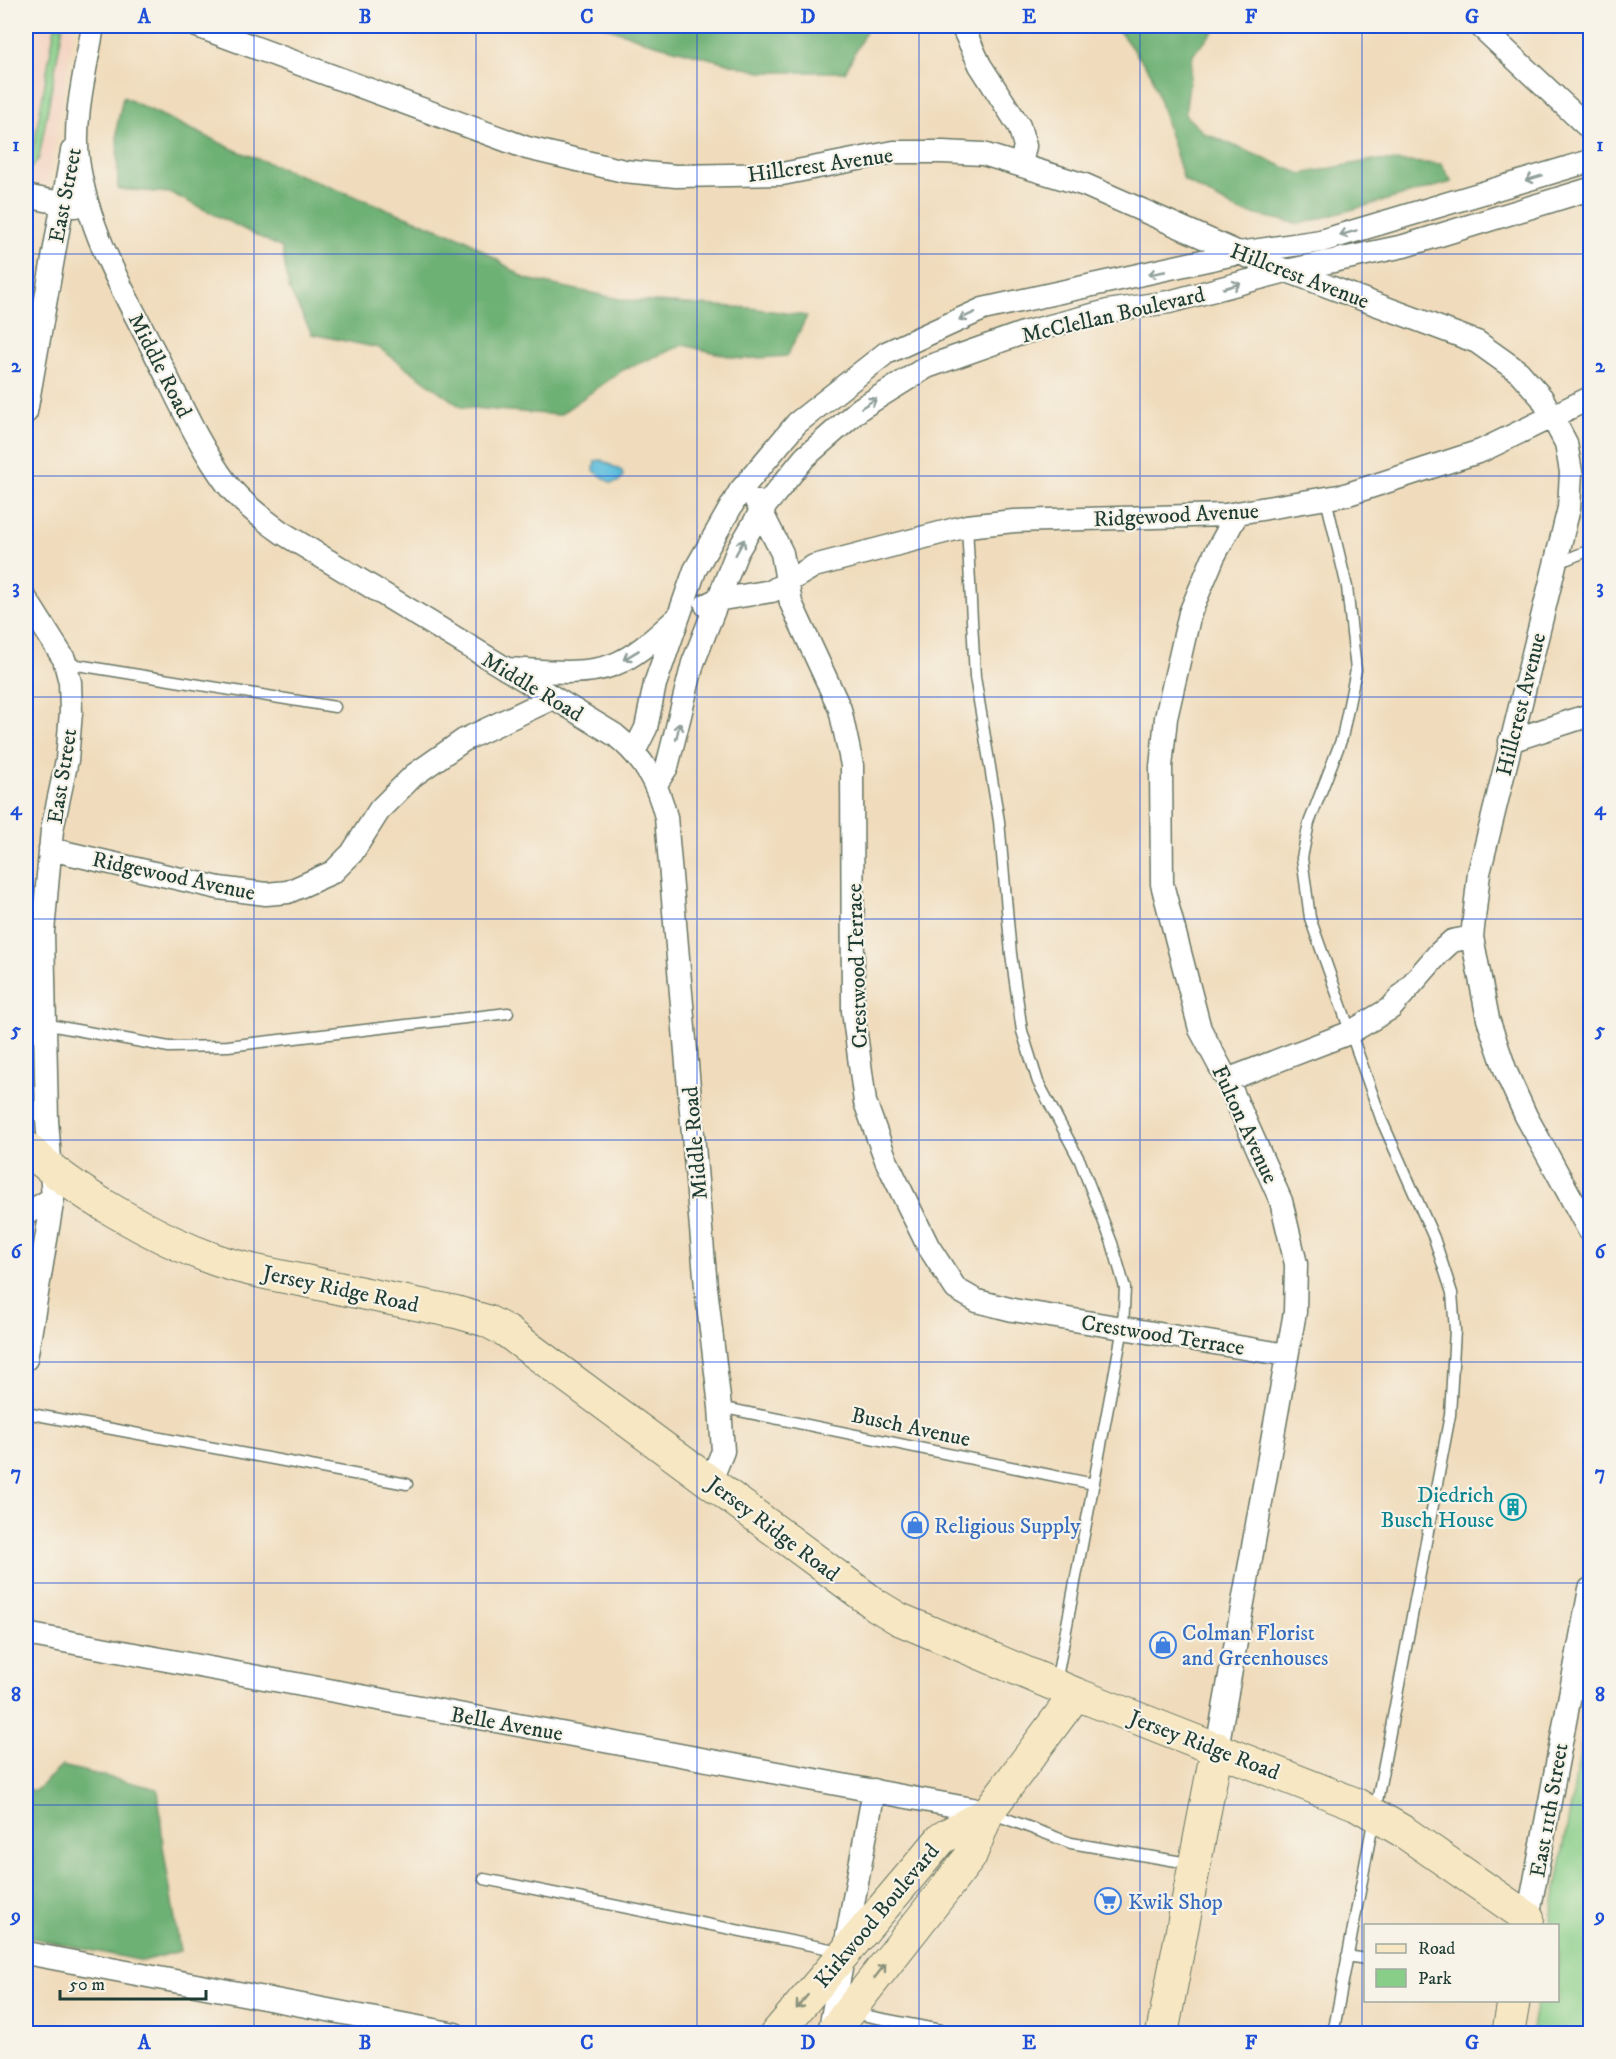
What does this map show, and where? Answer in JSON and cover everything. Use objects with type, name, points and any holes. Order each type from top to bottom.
[{"type":"street","name":"Middle Road","points":[[93,26],[78,119],[78,158],[88,208],[95,231],[142,329],[202,446],[228,486],[249,507],[281,532],[615,735],[648,768],[656,784],[666,817],[706,1287],[720,1407],[723,1451],[711,1480]]},
{"type":"street","name":"Hillcrest Avenue","points":[[197,26],[527,148],[624,171],[676,177],[782,174],[894,152],[983,154],[1085,185],[1239,254],[1477,342],[1519,372],[1542,398],[1566,443],[1571,472],[1569,507],[1479,873],[1472,937],[1488,1019],[1506,1071],[1531,1125],[1590,1227]]},
{"type":"street","points":[[963,26],[980,65],[1019,126],[1025,146],[1021,164]]},
{"type":"street","points":[[1480,26],[1590,129]]},
{"type":"street","name":"East Street","points":[[26,412],[61,204],[78,119]]},
{"type":"street","name":"McClellan Boulevard","points":[[634,752],[646,728],[655,684],[676,618],[695,570],[746,482],[797,423],[848,381],[896,348],[983,309],[1239,254],[1321,241],[1590,161]]},
{"type":"street","name":"McClellan Boulevard","points":[[656,784],[667,767],[693,663],[716,600],[737,552],[761,511],[805,457],[861,408],[927,367],[1023,333],[1108,311],[1169,302],[1286,271],[1404,246],[1590,189]]},
{"type":"street","points":[[26,196],[88,208]]},
{"type":"street","name":"Ridgewood Avenue","points":[[676,618],[716,600],[772,591],[814,566],[967,526],[1014,521],[1237,514],[1346,495],[1481,451],[1590,398]]},
{"type":"street","points":[[746,482],[782,553],[788,582]]},
{"type":"street","name":"Fulton Avenue","points":[[1217,1748],[1287,1355],[1294,1312],[1296,1264],[1281,1201],[1227,1080],[1200,1029],[1162,884],[1159,823],[1166,718],[1190,614],[1214,556],[1237,514]]},
{"type":"street","name":"Crestwood Terrace","points":[[788,582],[791,603],[840,709],[852,765],[853,1011],[865,1102],[886,1160],[928,1246],[956,1289],[977,1301],[1013,1310],[1287,1355]]},
{"type":"street","name":"East Street","points":[[26,599],[65,663],[70,682],[71,712],[67,760],[52,830],[43,932],[47,1120],[53,1185],[50,1228],[26,1359]]},
{"type":"street","name":"McClellan Boulevard","points":[[503,669],[589,671],[612,666],[636,654],[676,618]]},
{"type":"street","name":"Ridgewood Avenue","points":[[50,849],[219,888],[266,894],[288,892],[333,872],[352,853],[380,809],[414,775],[464,740],[552,698]]},
{"type":"street","points":[[1510,741],[1590,715]]},
{"type":"street","points":[[1227,1080],[1349,1034],[1392,1008],[1452,941],[1472,937]]},
{"type":"street","name":"Jersey Ridge Road","points":[[26,1147],[53,1185],[92,1197],[174,1242],[216,1260],[250,1270],[456,1312],[487,1321],[506,1331],[711,1480],[876,1605],[899,1618],[1066,1690],[1356,1804],[1404,1832],[1527,1922]]},
{"type":"street","points":[[26,1214],[53,1185]]},
{"type":"street","name":"East 11th Street","points":[[1527,1922],[1590,1588]]},
{"type":"street","name":"Belle Avenue","points":[[26,1634],[988,1812]]},
{"type":"street","name":"Kirkwood Boulevard","points":[[836,2026],[970,1857],[988,1812],[1066,1690]]},
{"type":"street","points":[[1162,2034],[1217,1748]]},
{"type":"street","points":[[836,2026],[844,1952],[874,1790]]},
{"type":"street","name":"Kirkwood Boulevard","points":[[776,2034],[942,1838],[988,1812]]},
{"type":"street","points":[[26,1953],[455,2034]]},
{"type":"street","points":[[1508,2034],[1514,2002]]},
{"type":"lane","points":[[1326,499],[1347,587],[1356,670],[1342,738],[1309,823],[1302,858],[1310,918],[1349,1034],[1382,1121],[1434,1238],[1452,1293],[1455,1330],[1450,1415],[1333,2034]]},
{"type":"lane","points":[[967,526],[975,677],[999,821],[1011,954],[1022,1031],[1038,1082],[1080,1161],[1112,1243],[1125,1288],[1124,1328],[1094,1484],[1066,1690]]},
{"type":"lane","points":[[1555,564],[1590,550]]},
{"type":"lane","points":[[65,663],[335,707]]},
{"type":"lane","points":[[44,1024],[169,1047],[228,1046],[508,1013]]},
{"type":"lane","name":"Busch Avenue","points":[[720,1407],[1094,1484]]},
{"type":"lane","points":[[26,1413],[407,1484]]},
{"type":"lane","points":[[988,1812],[1071,1842],[1195,1864]]},
{"type":"lane","points":[[484,1878],[844,1952]]},
{"type":"lane","points":[[1347,1956],[1364,1959]]},
{"type":"lane","points":[[836,2026],[961,2034]]},
{"type":"shaded area","points":[[26,26],[74,26],[48,185],[26,182]]},
{"type":"green space","points":[[55,26],[63,26],[39,158],[32,168],[26,171],[26,164],[32,156]]},
{"type":"green space","points":[[604,26],[864,26],[867,29],[845,72],[761,72],[648,42]]},
{"type":"green space","points":[[1115,26],[1218,26],[1193,54],[1185,115],[1204,133],[1301,174],[1373,160],[1441,164],[1452,182],[1300,224],[1238,211],[1184,180],[1151,73]]},
{"type":"green space","points":[[123,97],[235,150],[467,240],[526,279],[624,300],[750,308],[807,316],[787,356],[741,359],[683,345],[623,370],[559,415],[461,407],[379,348],[312,334],[289,289],[282,248],[171,193],[118,189],[117,126]]},
{"type":"green space","points":[[1590,1696],[1590,2033],[1531,2033],[1537,2002],[1559,2002],[1559,1924],[1550,1924]]},
{"type":"green space","points":[[62,1766],[158,1789],[163,1846],[180,1951],[143,1961],[26,1937],[26,1789],[35,1791]]},
{"type":"water","points":[[601,460],[622,471],[623,476],[618,482],[611,483],[594,471],[595,461]]},
{"type":"place","name":"Diedrich Busch House","points":[[1513,1507]]},
{"type":"place","name":"Religious Supply","points":[[915,1525]]},
{"type":"place","name":"Colman Florist and Greenhouses","points":[[1163,1645]]},
{"type":"place","name":"Kwik Shop","points":[[1108,1901]]}]
